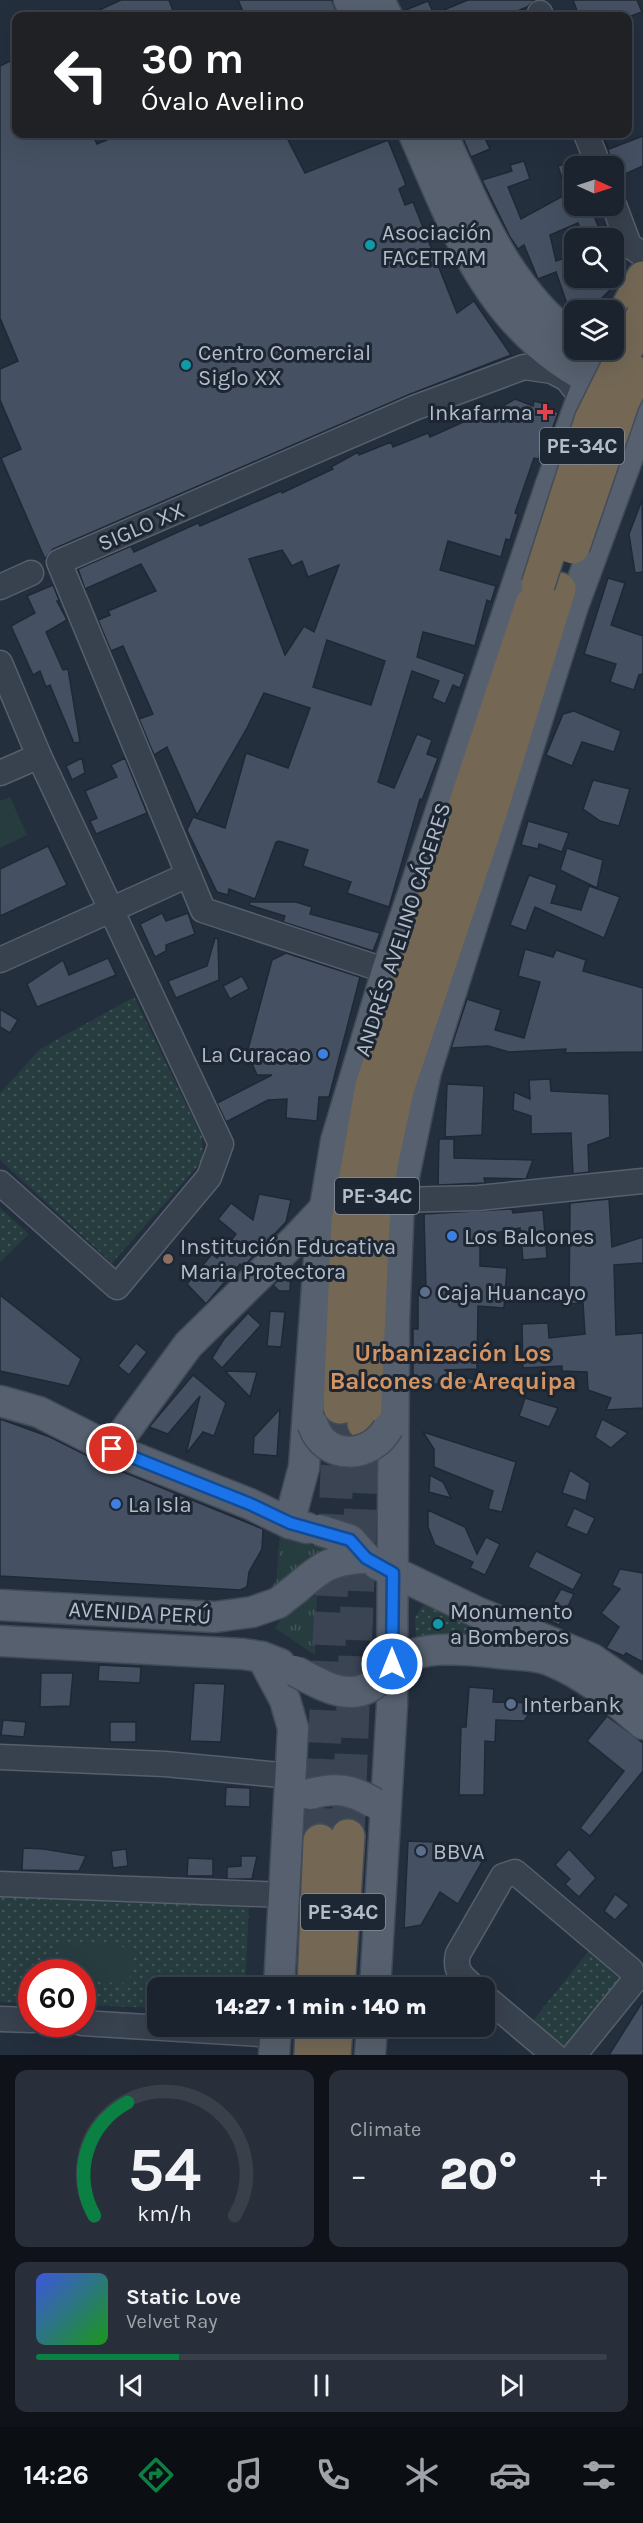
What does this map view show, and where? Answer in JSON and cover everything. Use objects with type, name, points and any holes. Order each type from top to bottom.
[{"type":"highway","points":[[597,362],[643,278]]},
{"type":"highway","name":"ANDRÉS AVELINO CÁCERES","points":[[548,587],[591,420],[643,315]]},
{"type":"highway","name":"ANDRÉS AVELINO CÁCERES","points":[[371,1418],[348,1221],[372,1086],[548,587],[623,401],[643,361]]},
{"type":"highway","name":"PE-34C","points":[[315,1977],[334,1838],[338,1977]]},
{"type":"highway","points":[[311,2055],[312,2037]]},
{"type":"highway","points":[[334,2055],[335,2037]]},
{"type":"main road","points":[[416,138],[458,236],[496,301],[517,325],[555,347],[597,362],[643,374]]},
{"type":"main road","points":[[444,138],[498,255],[555,347]]},
{"type":"main road","points":[[597,362],[643,404]]},
{"type":"main road","name":"ANDRÉS AVELINO CÁCERES","points":[[290,1523],[304,1467],[310,1416],[325,1208],[336,1141],[387,971],[597,362]]},
{"type":"main road","name":"ANDRÉS AVELINO CÁCERES","points":[[388,1668],[371,1418],[394,1323],[399,1200],[432,1049],[573,606],[643,416]]},
{"type":"main road","points":[[112,1449],[188,1345],[325,1208]]},
{"type":"main road","points":[[0,1401],[39,1412],[112,1449],[250,1504],[290,1523],[350,1540],[380,1566],[479,1613],[592,1659],[643,1694]]},
{"type":"main road","points":[[310,1416],[324,1443],[334,1449],[351,1452],[373,1446],[371,1418]]},
{"type":"main road","name":"AVENIDA PERÚ","points":[[0,1605],[215,1617],[252,1612],[288,1595],[318,1569],[340,1559],[380,1566]]},
{"type":"main road","name":"AVENIDA PERÚ","points":[[0,1641],[262,1657],[319,1684],[341,1691],[363,1692],[376,1684],[388,1668]]},
{"type":"main road","points":[[375,1977],[380,1813],[388,1668],[417,1654],[440,1650],[473,1650],[547,1659],[581,1674],[643,1725]]},
{"type":"main road","points":[[262,1657],[285,1700],[293,1728],[297,1794],[285,1895],[280,1977]]},
{"type":"main road","points":[[297,1794],[332,1788],[354,1791],[380,1813]]},
{"type":"main road","points":[[370,2055],[371,2037]]},
{"type":"street","points":[[588,138],[595,156]]},
{"type":"street","points":[[618,216],[629,245],[643,255]]},
{"type":"street","name":"SIGLO XX","points":[[188,875],[59,562],[425,403],[524,367],[555,347]]},
{"type":"street","points":[[0,587],[31,573]]},
{"type":"street","points":[[0,663],[39,756],[110,911],[147,983],[221,1144],[209,1177],[117,1287],[0,1183]]},
{"type":"street","points":[[0,772],[39,756]]},
{"type":"street","points":[[0,960],[188,875],[203,910],[387,971]]},
{"type":"street","points":[[399,1200],[478,1198],[643,1181]]},
{"type":"street","points":[[0,1757],[165,1764],[297,1794]]},
{"type":"street","points":[[462,1977],[455,1965],[458,1954],[503,1876],[515,1872],[632,1970],[634,1981],[574,2055]]},
{"type":"street","points":[[0,1884],[285,1895]]},
{"type":"street","points":[[495,2005],[554,2055]]},
{"type":"street","points":[[0,2019],[18,2020]]},
{"type":"street","points":[[96,2024],[276,2039]]},
{"type":"green space","points":[[10,797],[27,835],[0,848],[0,801]]},
{"type":"green space","points":[[134,997],[202,1137],[203,1160],[112,1263],[0,1160],[0,1093],[40,1049]]},
{"type":"green space","points":[[0,1208],[29,1234],[0,1262]]},
{"type":"green space","points":[[281,1521],[329,1550],[266,1594],[276,1581]]},
{"type":"green space","points":[[317,1594],[315,1655],[275,1628],[282,1618]]},
{"type":"green space","points":[[432,1605],[500,1635],[497,1642],[424,1641],[416,1637],[415,1618],[422,1606]]},
{"type":"green space","points":[[0,1895],[249,1906],[245,1977],[147,1977],[147,2008],[96,2006],[96,1959],[18,1959],[18,2003],[0,2002]]},
{"type":"green space","points":[[61,1941],[132,1948],[129,1984],[96,1981],[96,1959],[59,1959]]},
{"type":"green space","points":[[590,1949],[621,1979],[562,2048],[532,2022]]},
{"type":"building","points":[[121,0],[169,0],[174,12],[95,12]]},
{"type":"building","points":[[238,0],[332,0],[336,12],[243,12]]},
{"type":"building","points":[[468,0],[535,0],[527,7],[515,12],[439,12]]},
{"type":"building","points":[[573,0],[637,0],[642,12],[632,16],[632,12],[578,12]]},
{"type":"building","points":[[428,1],[433,12],[403,12],[403,11]]},
{"type":"building","name":"Centro Comercial Siglo XX","points":[[12,60],[12,138],[94,138],[97,144],[111,138],[287,138],[305,173],[388,140],[406,185],[399,189],[405,205],[413,202],[457,313],[474,301],[511,355],[408,395],[53,549],[45,559],[1,458],[21,449],[0,400],[0,369],[18,361],[0,318],[0,66]]},
{"type":"building","points":[[643,136],[643,166],[624,175],[624,156],[610,156],[603,138],[609,149]]},
{"type":"building","points":[[463,138],[485,138],[490,149],[471,157]]},
{"type":"building","points":[[524,161],[530,179],[508,187],[521,219],[564,196],[564,216],[594,216],[599,228],[580,228],[578,223],[550,235],[556,261],[564,258],[564,288],[612,288],[601,299],[566,300],[556,272],[538,279],[524,245],[518,249],[510,237],[482,180],[512,171],[510,165]]},
{"type":"building","points":[[564,164],[564,185],[558,166]]},
{"type":"building","points":[[515,399],[533,406],[534,401],[546,404],[558,413],[548,441],[542,441],[539,459],[534,458],[515,513],[518,514],[510,540],[506,539],[501,557],[448,541],[440,570],[496,586],[491,602],[487,600],[475,646],[423,632],[417,657],[465,674],[460,688],[453,685],[445,704],[432,698],[439,681],[412,671],[378,782],[394,788],[417,734],[432,740],[427,754],[438,758],[422,800],[420,799],[389,907],[347,893],[351,882],[303,866],[308,850],[279,841],[276,842],[255,899],[229,889],[228,895],[217,892],[187,830],[193,817],[225,828],[246,753],[288,768],[310,708],[264,693],[247,728],[197,815],[167,747],[154,755],[139,719],[153,714],[123,646],[111,651],[98,620],[110,615],[108,611],[156,591],[141,564],[85,589],[78,569],[131,546],[134,552],[198,523],[200,526],[281,491],[282,493],[333,469],[331,467],[358,452],[359,455],[391,442],[393,447],[428,433],[430,437],[490,410],[491,413]],"holes":[[[282,550],[292,566],[302,561],[308,577],[339,565],[314,632],[304,626],[285,655],[249,559]],[[327,640],[385,661],[371,705],[313,687]]]},
{"type":"building","points":[[642,500],[643,572],[635,573],[629,534]]},
{"type":"building","points":[[608,578],[625,583],[611,625],[643,636],[643,674],[639,675],[634,690],[610,682],[616,664],[584,654]]},
{"type":"building","points":[[53,585],[59,600],[57,601],[67,620],[46,632],[63,670],[68,669],[80,742],[74,743],[50,685],[46,687],[40,671],[33,675],[11,626],[35,613],[27,596]]},
{"type":"building","points":[[574,711],[621,731],[614,752],[582,742],[572,766],[546,755],[563,714]]},
{"type":"building","points":[[82,758],[85,773],[72,780],[66,766]]},
{"type":"building","points":[[125,758],[147,813],[96,834],[90,821],[97,818],[85,791],[117,777],[111,765]]},
{"type":"building","points":[[593,780],[630,789],[619,826],[600,821],[583,809]]},
{"type":"building","points":[[528,821],[569,833],[562,852],[539,844],[538,849],[521,845]]},
{"type":"building","points":[[48,846],[67,885],[0,916],[0,869]]},
{"type":"building","points":[[567,848],[603,860],[597,888],[560,870]]},
{"type":"building","points":[[529,875],[557,885],[551,903],[581,910],[589,886],[620,897],[604,938],[535,907],[526,931],[510,925]]},
{"type":"building","points":[[250,902],[296,902],[312,907],[310,914],[380,933],[373,951],[283,922],[285,916],[249,905]]},
{"type":"building","points":[[162,913],[166,921],[188,913],[195,934],[166,945],[166,951],[155,957],[140,924]]},
{"type":"building","points":[[215,938],[218,939],[219,980],[176,998],[168,981],[207,966]]},
{"type":"building","points":[[525,949],[553,957],[556,950],[586,960],[583,971],[643,988],[643,1052],[565,1053],[566,1049],[509,1052],[488,1046],[451,1048],[467,999],[501,1010],[495,1030],[524,1038],[540,982],[518,976]]},
{"type":"building","points":[[286,953],[360,977],[329,1097],[319,1097],[317,1121],[286,1118],[287,1099],[268,1100],[226,1122],[217,1103],[272,1075],[257,1075],[247,1053],[272,960]]},
{"type":"building","points":[[108,958],[116,975],[37,1007],[27,984],[63,960],[69,975]]},
{"type":"building","points":[[242,976],[249,989],[230,999],[223,986]]},
{"type":"building","points":[[0,1009],[18,1020],[10,1033],[0,1027]]},
{"type":"building","points":[[550,1079],[551,1091],[609,1094],[610,1137],[588,1145],[589,1172],[573,1174],[571,1133],[531,1134],[531,1116],[513,1110],[514,1092],[530,1099],[529,1080]]},
{"type":"building","points":[[447,1084],[484,1086],[482,1135],[445,1137]]},
{"type":"building","points":[[439,1139],[454,1139],[454,1158],[533,1160],[526,1179],[484,1178],[485,1183],[438,1185]]},
{"type":"building","points":[[259,1194],[291,1200],[286,1222],[243,1267],[240,1264],[206,1304],[187,1284],[212,1254],[217,1258],[236,1234],[218,1219],[231,1203],[253,1220]]},
{"type":"building","points":[[609,1199],[612,1247],[643,1237],[643,1263],[614,1265],[616,1335],[643,1333],[643,1408],[606,1410],[611,1398],[588,1390],[587,1372],[562,1371],[562,1366],[523,1368],[522,1324],[548,1323],[549,1338],[585,1334],[583,1303],[569,1304],[570,1203]]},
{"type":"building","points":[[512,1209],[513,1213],[543,1210],[547,1258],[523,1260],[520,1228],[480,1236],[480,1266],[507,1268],[504,1308],[478,1306],[477,1369],[444,1370],[477,1381],[477,1384],[413,1384],[413,1329],[418,1329],[418,1290],[426,1290],[424,1214]]},
{"type":"building","points":[[291,1268],[290,1291],[279,1291],[273,1285]]},
{"type":"building","points":[[0,1295],[81,1359],[69,1386],[0,1371]]},
{"type":"building","points":[[270,1311],[285,1312],[281,1347],[267,1346]]},
{"type":"building","points":[[248,1313],[261,1325],[222,1368],[212,1358],[224,1339]]},
{"type":"building","points":[[136,1343],[147,1352],[129,1375],[118,1366]]},
{"type":"building","points":[[225,1371],[257,1372],[250,1397]]},
{"type":"building","points":[[193,1375],[226,1403],[214,1436],[203,1432],[186,1454],[200,1396],[168,1434],[149,1427]]},
{"type":"building","points":[[525,1398],[558,1408],[549,1427],[519,1416]]},
{"type":"building","points":[[280,1409],[277,1456],[253,1454],[254,1437]]},
{"type":"building","name":"La Isla","points":[[0,1419],[50,1437],[106,1465],[263,1529],[262,1549],[249,1572],[247,1587],[240,1590],[0,1576]]},
{"type":"building","points":[[602,1419],[628,1433],[611,1448],[595,1437]]},
{"type":"building","points":[[423,1432],[516,1462],[502,1512],[488,1509],[493,1491],[434,1467],[434,1449]]},
{"type":"building","points":[[570,1470],[590,1483],[586,1501],[562,1493]]},
{"type":"building","points":[[430,1475],[443,1482],[451,1498],[429,1492]]},
{"type":"building","points":[[574,1508],[595,1518],[587,1535],[566,1526]]},
{"type":"building","points":[[428,1510],[465,1527],[477,1554],[486,1537],[500,1544],[485,1575],[470,1568],[473,1562],[435,1545],[428,1527]]},
{"type":"building","points":[[536,1551],[582,1574],[573,1590],[528,1567]]},
{"type":"building","points":[[620,1569],[643,1573],[643,1662],[626,1653],[624,1656],[606,1648],[619,1627],[601,1613],[620,1589],[612,1585]]},
{"type":"building","points":[[561,1589],[574,1594],[559,1625],[544,1618]]},
{"type":"building","points":[[99,1665],[141,1667],[140,1683],[98,1681]]},
{"type":"building","points":[[41,1673],[73,1673],[70,1706],[40,1707]]},
{"type":"building","points":[[194,1683],[225,1684],[221,1742],[190,1741]]},
{"type":"building","points":[[469,1687],[494,1689],[493,1702],[537,1703],[524,1721],[496,1720],[495,1742],[485,1741],[484,1795],[459,1795],[461,1727],[466,1727]]},
{"type":"building","points":[[607,1716],[643,1743],[643,1771],[590,1836],[580,1828],[624,1771],[587,1741]]},
{"type":"building","points":[[3,1720],[26,1722],[24,1737],[1,1735]]},
{"type":"building","points":[[110,1722],[136,1722],[136,1742],[110,1742]]},
{"type":"building","points":[[226,1787],[250,1788],[250,1807],[225,1806]]},
{"type":"building","points":[[408,1841],[461,1843],[460,1849],[482,1862],[458,1904],[440,1892],[421,1925],[404,1928]]},
{"type":"building","points":[[23,1848],[86,1856],[79,1871],[22,1870]]},
{"type":"building","points":[[126,1849],[128,1866],[113,1868],[111,1851]]},
{"type":"building","points":[[569,1849],[596,1878],[579,1897],[565,1884],[570,1879],[555,1865]]},
{"type":"building","points":[[241,1856],[257,1856],[252,1879],[227,1879],[227,1867],[241,1866]]},
{"type":"building","points":[[188,1858],[213,1859],[213,1876],[187,1876]]},
{"type":"building","points":[[615,1894],[629,1905],[615,1920],[604,1911]]},
{"type":"building","points":[[643,2001],[643,2055],[609,2055]]},
{"type":"tunnel","points":[[320,1841],[340,1407]]},
{"type":"tunnel","points":[[348,1836],[364,1423]]},
{"type":"place","name":"Asociación FACETRAM","points":[[370,245]]},
{"type":"place","name":"Centro Comercial Siglo XX","points":[[186,365]]},
{"type":"place","name":"Inkafarma","points":[[545,412]]},
{"type":"place","name":"La Curacao","points":[[323,1054]]},
{"type":"place","name":"Los Balcones","points":[[452,1236]]},
{"type":"place","name":"Institución Educativa Maria Protectora","points":[[168,1259]]},
{"type":"place","name":"Caja Huancayo","points":[[425,1292]]},
{"type":"place","name":"La Isla","points":[[116,1504]]},
{"type":"place","name":"Monumento a Bomberos","points":[[438,1624]]},
{"type":"place","name":"Interbank","points":[[511,1704]]},
{"type":"place","name":"BBVA","points":[[421,1851]]},
{"type":"district","name":"Urbanización Los Balcones de Arequipa","points":[[453,1367]]},
{"type":"route","points":[[112,1449],[250,1504],[290,1523],[350,1540],[366,1558],[393,1573],[392,1664]]}]
